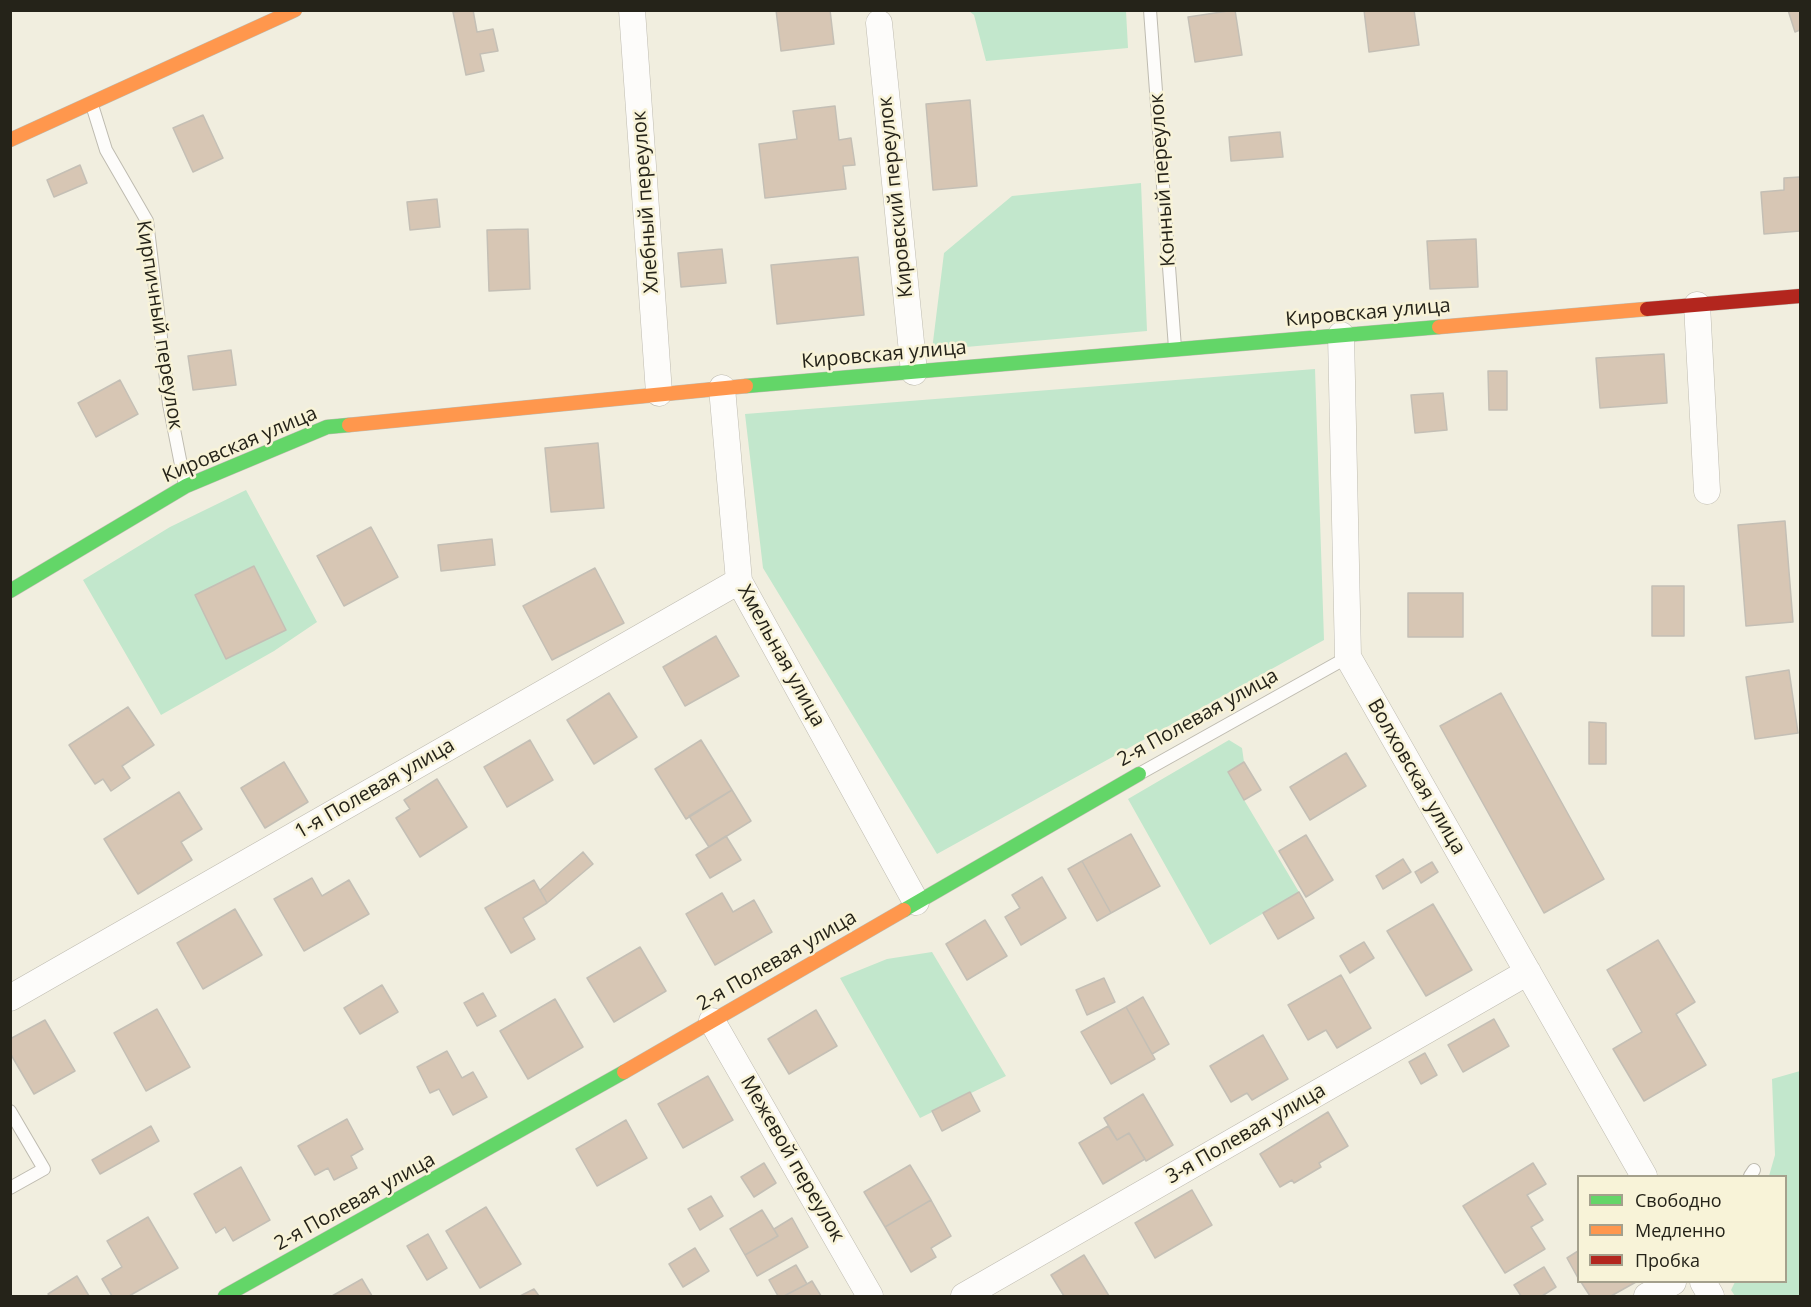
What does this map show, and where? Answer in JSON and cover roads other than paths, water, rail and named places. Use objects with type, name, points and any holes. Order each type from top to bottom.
[{"type":"street","points":[[10,140],[295,10]]},
{"type":"street","name":"Хлебный переулок","points":[[632,10],[659,393]]},
{"type":"street","name":"Кировский переулок","points":[[879,23],[914,372]]},
{"type":"street","name":"Кировская улица","points":[[10,591],[186,486],[327,427],[659,393],[1800,296]]},
{"type":"street","points":[[1696,305],[1707,492]]},
{"type":"street","name":"Волховская улица","points":[[1341,335],[1348,657],[1643,1175]]},
{"type":"street","name":"Хмельная улица","points":[[722,388],[739,581],[916,902]]},
{"type":"street","name":"1-я Полевая улица","points":[[10,998],[739,581]]},
{"type":"street","name":"2-я Полевая улица","points":[[225,1296],[712,1021],[1139,774]]},
{"type":"street","name":"3-я Полевая улица","points":[[964,1296],[1528,972]]},
{"type":"street","name":"Межевой переулок","points":[[712,1021],[870,1296]]},
{"type":"street","points":[[1647,1296],[1670,1283]]},
{"type":"lane","name":"Конный переулок","points":[[1150,10],[1175,349]]},
{"type":"lane","name":"Кирпичный переулок","points":[[91,103],[106,150],[147,221],[169,404],[186,486]]},
{"type":"lane","name":"2-я Полевая улица","points":[[1139,774],[1348,657]]},
{"type":"lane","points":[[10,1111],[44,1168],[10,1188]]}]
